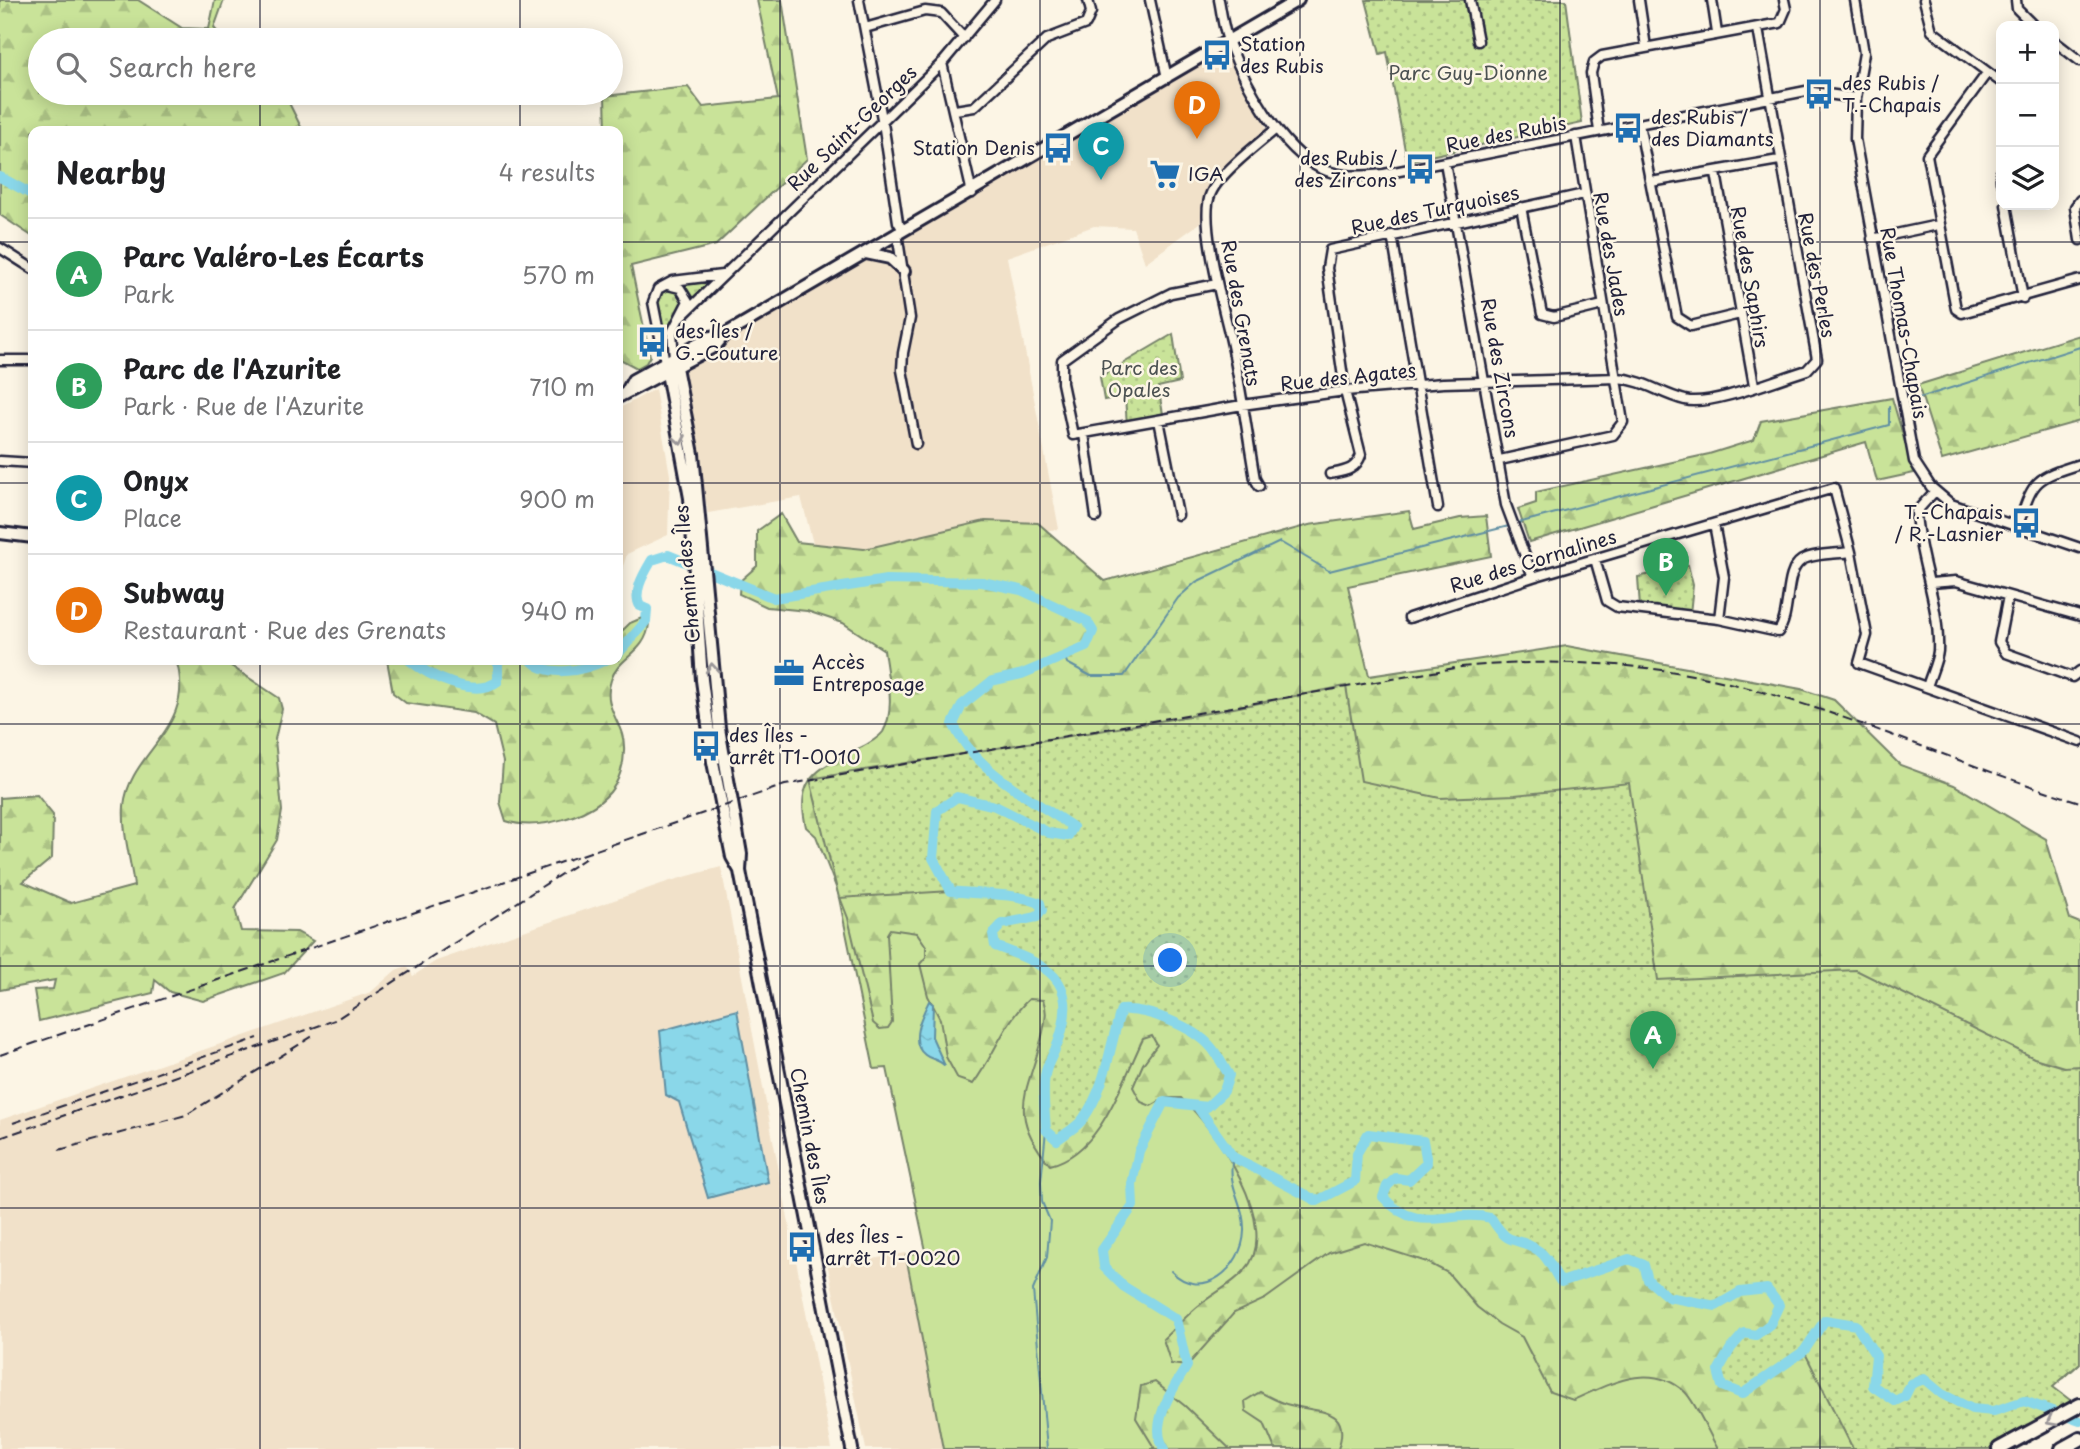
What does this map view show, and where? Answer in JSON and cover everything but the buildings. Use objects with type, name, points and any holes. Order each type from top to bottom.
[{"type":"highway","points":[[1998,1449],[2080,1405]]},
{"type":"highway","points":[[2064,1448],[2080,1439]]},
{"type":"main road","points":[[623,394],[639,388],[671,365],[715,346],[724,335],[1167,78],[1282,5],[1298,0]]},
{"type":"main road","points":[[866,253],[890,257],[904,271]]},
{"type":"main road","name":"Chemin des Îles","points":[[671,365],[699,552],[719,728],[741,854],[740,871],[852,1449]]},
{"type":"main road","points":[[0,533],[28,536]]},
{"type":"street","points":[[859,0],[883,120],[900,232],[910,318],[902,353],[902,370],[916,444]]},
{"type":"street","name":"Rue Saint-Georges","points":[[680,318],[942,62],[995,0]]},
{"type":"street","points":[[955,110],[974,107],[1047,39],[1086,24],[1091,12],[1088,0]]},
{"type":"street","points":[[1150,0],[1167,78]]},
{"type":"street","name":"Rue des Rubis","points":[[1219,0],[1228,41],[1276,129],[1298,155],[1321,168],[1352,177],[1445,162],[1815,91],[1856,98]]},
{"type":"street","points":[[1470,0],[1478,41]]},
{"type":"street","points":[[1639,0],[1646,47]]},
{"type":"street","points":[[1712,0],[1717,33]]},
{"type":"street","points":[[1599,131],[1591,73],[1594,62],[1602,56],[1780,23],[1786,9],[1784,0]]},
{"type":"street","name":"Rue Thomas-Chapais","points":[[1855,0],[1864,53],[1856,98],[1855,139],[1914,461],[1936,491],[1951,504],[2080,548]]},
{"type":"street","points":[[1926,0],[1932,31],[1996,79]]},
{"type":"street","points":[[2016,0],[2017,9],[2029,21]]},
{"type":"street","points":[[865,28],[925,10],[941,13],[964,38]]},
{"type":"street","name":"Rue des Perles","points":[[1618,378],[1637,379],[1687,401],[1718,398],[1807,370],[1817,359],[1768,99],[1758,29]]},
{"type":"street","points":[[2059,45],[2080,61]]},
{"type":"street","points":[[942,62],[972,193]]},
{"type":"street","points":[[1987,73],[1927,155],[1938,225],[1956,309],[1962,313],[2022,298],[2080,279]]},
{"type":"street","points":[[1639,124],[1677,317],[1691,326],[1741,314]]},
{"type":"street","name":"Rue des Grenats","points":[[1259,486],[1255,479],[1217,284],[1208,217],[1210,193],[1240,159],[1276,129]]},
{"type":"street","name":"Rue des Jades","points":[[1500,460],[1613,435],[1623,422],[1618,378],[1603,305],[1576,136]]},
{"type":"street","points":[[1651,182],[1716,173],[1779,160]]},
{"type":"street","name":"Rue des Zircons","points":[[1445,162],[1487,383],[1506,505],[1533,577]]},
{"type":"street","name":"Rue des Saphirs","points":[[1716,173],[1754,385]]},
{"type":"street","name":"Rue des Turquoises","points":[[1331,474],[1350,470],[1358,464],[1361,455],[1345,391],[1326,258],[1330,250],[1584,194]]},
{"type":"street","points":[[2080,200],[2075,207],[2080,240]]},
{"type":"street","points":[[1521,207],[1542,314],[1554,317],[1603,305]]},
{"type":"street","points":[[2007,210],[2022,298]]},
{"type":"street","points":[[1872,239],[1938,225]]},
{"type":"street","points":[[1392,235],[1438,507]]},
{"type":"street","points":[[1,253],[28,266]]},
{"type":"street","points":[[671,365],[653,296],[662,285],[725,274]]},
{"type":"street","points":[[1096,517],[1084,434],[1073,435],[1062,383],[1062,360],[1119,319],[1171,293],[1217,284]]},
{"type":"street","points":[[662,285],[676,286],[687,296],[671,337],[671,365]]},
{"type":"street","points":[[0,360],[28,360]]},
{"type":"street","name":"Rue des Agates","points":[[1084,434],[1242,405],[1345,391],[1419,385],[1618,378]]},
{"type":"street","points":[[1159,420],[1178,515]]},
{"type":"street","points":[[0,461],[28,463]]},
{"type":"street","points":[[2017,528],[2036,481],[2046,474],[2080,464]]},
{"type":"street","name":"Rue des Cornalines","points":[[1409,618],[1533,577],[1834,488],[1852,552],[1867,635],[1859,663],[2080,742]]},
{"type":"street","points":[[1927,687],[1938,652],[1931,583],[1917,538],[1916,512],[1936,491]]},
{"type":"street","points":[[1714,524],[1724,577],[1719,619]]},
{"type":"street","points":[[1595,559],[1607,601],[1617,607],[1719,619],[1778,632],[1784,624],[1794,568],[1804,559],[1852,552]]},
{"type":"street","points":[[1931,583],[1956,581],[2080,616]]},
{"type":"street","points":[[2008,596],[1999,642],[2006,653],[2072,677],[2080,671]]},
{"type":"shaded area","points":[[1221,39],[1272,139],[1213,194],[1200,223],[1145,263],[1133,228],[1094,226],[1007,257],[1059,529],[817,559],[801,497],[708,513],[684,368]]},
{"type":"shaded area","points":[[655,389],[670,475],[668,535],[627,554],[623,566],[623,406]]},
{"type":"shaded area","points":[[721,867],[832,1449],[0,1449],[0,1120],[371,992],[396,970],[407,966],[413,976],[436,961],[670,881]]},
{"type":"shaded area","points":[[906,1253],[943,1449],[866,1449],[828,1267]]},
{"type":"green space","points":[[0,0],[138,0],[182,28],[28,28],[28,105],[290,105],[300,126],[28,126],[28,234],[0,215]]},
{"type":"green space","points":[[215,0],[224,0],[214,28],[209,28]]},
{"type":"green space","points":[[757,0],[782,0],[807,159],[716,245],[631,266],[650,356],[646,363],[637,368],[623,361],[623,126],[606,126],[605,105],[623,105],[623,94],[688,87],[703,107],[778,99]]},
{"type":"green space","name":"Parc Guy-Dionne","points":[[1366,0],[1566,0],[1582,123],[1407,161],[1387,52],[1380,54]]},
{"type":"green space","points":[[725,274],[687,309],[672,332],[660,338],[654,310],[658,289]]},
{"type":"green space","name":"Parc des Opales","points":[[1173,334],[1180,382],[1158,387],[1164,419],[1127,426],[1125,396],[1104,400],[1100,377]]},
{"type":"green space","points":[[2080,335],[2080,421],[1942,460],[1918,385]]},
{"type":"green space","points":[[1892,398],[1914,473],[1877,481],[1866,442],[1529,542],[1518,509],[1536,503],[1536,492],[1709,454],[1754,440],[1761,421]]},
{"type":"green space","points":[[1409,511],[1414,529],[1460,518],[1486,516],[1491,556],[1348,586],[1369,676],[1567,646],[1801,689],[1834,700],[1900,765],[1954,785],[2046,839],[2070,919],[2080,923],[2080,1363],[2064,1378],[1929,1449],[1718,1449],[1685,1392],[1658,1378],[1629,1378],[1573,1400],[1550,1392],[1522,1337],[1477,1307],[1448,1273],[1427,1262],[1364,1242],[1329,1253],[1265,1299],[1234,1313],[1187,1366],[1171,1364],[1163,1339],[1197,1307],[1241,1275],[1255,1251],[1256,1229],[1251,1204],[1240,1179],[1226,1154],[1195,1112],[1181,1098],[1165,1098],[1151,1106],[1141,1102],[1133,1087],[1143,1064],[1157,1045],[1152,1036],[1143,1039],[1118,1095],[1096,1131],[1068,1158],[1050,1165],[1036,1146],[1024,1114],[1027,1086],[1045,1020],[1043,1000],[1029,999],[1020,1008],[973,1084],[958,1079],[946,1057],[940,1019],[928,996],[920,964],[926,957],[926,946],[917,933],[890,929],[887,934],[892,1022],[888,1028],[880,1029],[873,1023],[848,918],[816,836],[806,827],[803,811],[806,787],[820,770],[883,732],[890,703],[884,650],[843,623],[807,611],[767,607],[739,594],[740,581],[757,566],[757,531],[781,514],[797,542],[864,549],[985,521],[1038,523],[1105,581],[1309,525]]},
{"type":"green space","points":[[1688,565],[1693,585],[1690,614],[1640,608],[1638,577]]},
{"type":"green space","points":[[642,618],[649,624],[643,642],[623,662],[623,630],[630,623]]},
{"type":"green space","points":[[177,665],[230,665],[279,698],[282,709],[275,739],[282,811],[277,840],[235,909],[241,931],[297,932],[313,941],[284,973],[203,1001],[170,992],[155,980],[153,993],[39,1021],[34,990],[53,989],[55,980],[0,990],[0,798],[37,795],[53,815],[52,858],[23,882],[71,903],[134,886],[125,836],[124,806],[137,770],[171,722],[178,704],[180,684]]},
{"type":"green space","points":[[388,665],[620,665],[611,680],[609,691],[611,708],[624,741],[623,762],[618,778],[601,801],[576,815],[547,823],[519,824],[506,821],[500,802],[503,762],[494,725],[474,713],[406,703],[393,693]]},
{"type":"green space","points":[[1346,686],[1361,781],[1440,798],[1515,795],[1629,783],[1658,980],[1856,970],[2034,1058],[2064,1067],[2080,1066],[2080,1363],[2053,1387],[2078,1406],[1999,1449],[1853,1449],[1804,1351],[1742,1394],[1722,1386],[1718,1371],[1731,1348],[1744,1333],[1756,1335],[1771,1324],[1779,1305],[1767,1289],[1740,1292],[1716,1306],[1668,1297],[1648,1280],[1643,1265],[1629,1259],[1561,1282],[1543,1254],[1504,1235],[1491,1218],[1461,1216],[1422,1219],[1396,1209],[1383,1197],[1387,1186],[1396,1178],[1409,1180],[1427,1164],[1423,1141],[1368,1134],[1357,1153],[1355,1181],[1317,1201],[1233,1157],[1197,1106],[1207,1107],[1224,1091],[1229,1075],[1218,1057],[1211,1047],[1193,1032],[1144,1012],[1121,1010],[1102,1080],[1091,1106],[1074,1128],[1057,1140],[1046,1130],[1044,1088],[1046,1071],[1059,1040],[1064,1019],[1065,1001],[1061,988],[1054,976],[1043,967],[995,946],[993,934],[1002,924],[1037,917],[1041,910],[1040,903],[1019,895],[985,896],[951,891],[839,898],[810,779],[1208,713]]},
{"type":"green space","points":[[951,891],[1121,1010],[1853,1449],[943,1449],[906,1256],[926,1251],[887,1068],[874,1069],[839,898]]},
{"type":"green space","points":[[1155,1382],[1230,1449],[1155,1449],[1136,1418],[1141,1386]]},
{"type":"green space","points":[[1260,1392],[1282,1403],[1322,1411],[1337,1419],[1341,1426],[1338,1449],[1275,1449],[1264,1423],[1246,1411],[1245,1401]]},
{"type":"water","points":[[929,1001],[933,1004],[932,1037],[945,1066],[925,1055],[917,1043],[918,1028]]},
{"type":"water","points":[[737,1010],[768,1182],[708,1198],[679,1102],[666,1095],[660,1031]]},
{"type":"waterway","points":[[0,177],[28,192]]},
{"type":"waterway","points":[[1913,400],[2080,347]]},
{"type":"waterway","points":[[1518,523],[1889,425],[1889,406]]},
{"type":"waterway","points":[[1065,657],[1067,663],[1091,676],[1124,676],[1178,598],[1196,582],[1280,542],[1329,571],[1509,526]]},
{"type":"waterway","points":[[623,648],[646,621],[647,609],[640,606],[638,600],[638,588],[643,576],[652,560],[668,555],[774,598],[886,580],[982,582],[1021,590],[1087,621],[1093,631],[1086,647],[1022,674],[992,681],[962,705],[953,724],[963,741],[990,770],[1073,827],[1068,836],[1049,833],[995,806],[957,797],[937,811],[933,858],[951,891],[1007,895],[1040,903],[1042,910],[1037,917],[1002,924],[993,934],[995,946],[1043,967],[1054,976],[1061,988],[1065,1001],[1064,1019],[1059,1040],[1046,1071],[1044,1088],[1046,1130],[1057,1140],[1074,1128],[1091,1106],[1102,1080],[1121,1010],[1144,1012],[1193,1032],[1211,1047],[1229,1075],[1224,1091],[1207,1107],[1164,1102],[1139,1151],[1132,1184],[1133,1206],[1102,1250],[1104,1267],[1123,1286],[1176,1319],[1187,1366],[1164,1406],[1159,1429],[1165,1449]]},
{"type":"waterway","points":[[416,665],[452,683],[477,688],[498,681],[498,665]]},
{"type":"waterway","points":[[537,665],[557,671],[593,665]]},
{"type":"waterway","points":[[1197,1106],[1233,1157],[1317,1201],[1355,1181],[1357,1153],[1368,1134],[1423,1141],[1427,1163],[1409,1180],[1396,1178],[1387,1186],[1383,1197],[1396,1209],[1422,1219],[1461,1216],[1491,1218],[1504,1235],[1543,1254],[1561,1282],[1629,1259],[1644,1265],[1648,1280],[1668,1297],[1716,1306],[1740,1292],[1767,1289],[1779,1305],[1770,1324],[1756,1335],[1744,1333],[1731,1348],[1718,1371],[1722,1386],[1742,1394],[1804,1351],[1825,1320],[1856,1325],[1876,1356],[1873,1386],[1895,1401],[1905,1396],[1911,1384],[1924,1379],[1942,1394],[1972,1409],[1994,1411],[2024,1401],[2080,1421]]},
{"type":"waterway","points":[[1046,1130],[1041,1182],[1042,1202],[1050,1221],[1047,1257],[1033,1290],[1047,1449]]},
{"type":"waterway","points":[[1171,1271],[1183,1280],[1207,1282],[1219,1277],[1237,1257],[1242,1245],[1244,1221],[1232,1177],[1233,1157]]},
{"type":"railway","points":[[0,1055],[785,785],[1461,667],[1527,663],[1592,664],[1689,674],[1812,707],[2080,802]]},
{"type":"railway","points":[[0,1138],[335,1020],[586,858]]},
{"type":"railway","points":[[59,1150],[186,1115],[313,1036]]},
{"type":"railway","points":[[13,1123],[258,1038]]},
{"type":"place","name":"Station des Rubis","points":[[1217,55]]},
{"type":"place","name":"des Rubis / T.-Chapais","points":[[1819,94]]},
{"type":"place","name":"des Rubis / des Diamants","points":[[1628,128]]},
{"type":"place","name":"Subway","points":[[1197,139]]},
{"type":"place","name":"Station Denis","points":[[1058,148]]},
{"type":"place","name":"des Rubis / des Zircons","points":[[1420,169]]},
{"type":"place","name":"IGA","points":[[1165,174]]},
{"type":"place","name":"Onyx","points":[[1101,180]]},
{"type":"place","name":"des Îles / G.-Couture","points":[[652,342]]},
{"type":"place","name":"T.-Chapais / R.-Lasnier","points":[[2026,523]]},
{"type":"place","name":"Parc de l'Azurite","points":[[1666,596]]},
{"type":"place","name":"Accès Entreposage","points":[[789,673]]},
{"type":"place","name":"des Îles - arrêt T1-0010","points":[[706,746]]},
{"type":"place","name":"Parc Valéro-Les Écarts","points":[[1653,1069]]},
{"type":"place","name":"des Îles - arrêt T1-0020","points":[[802,1247]]}]
